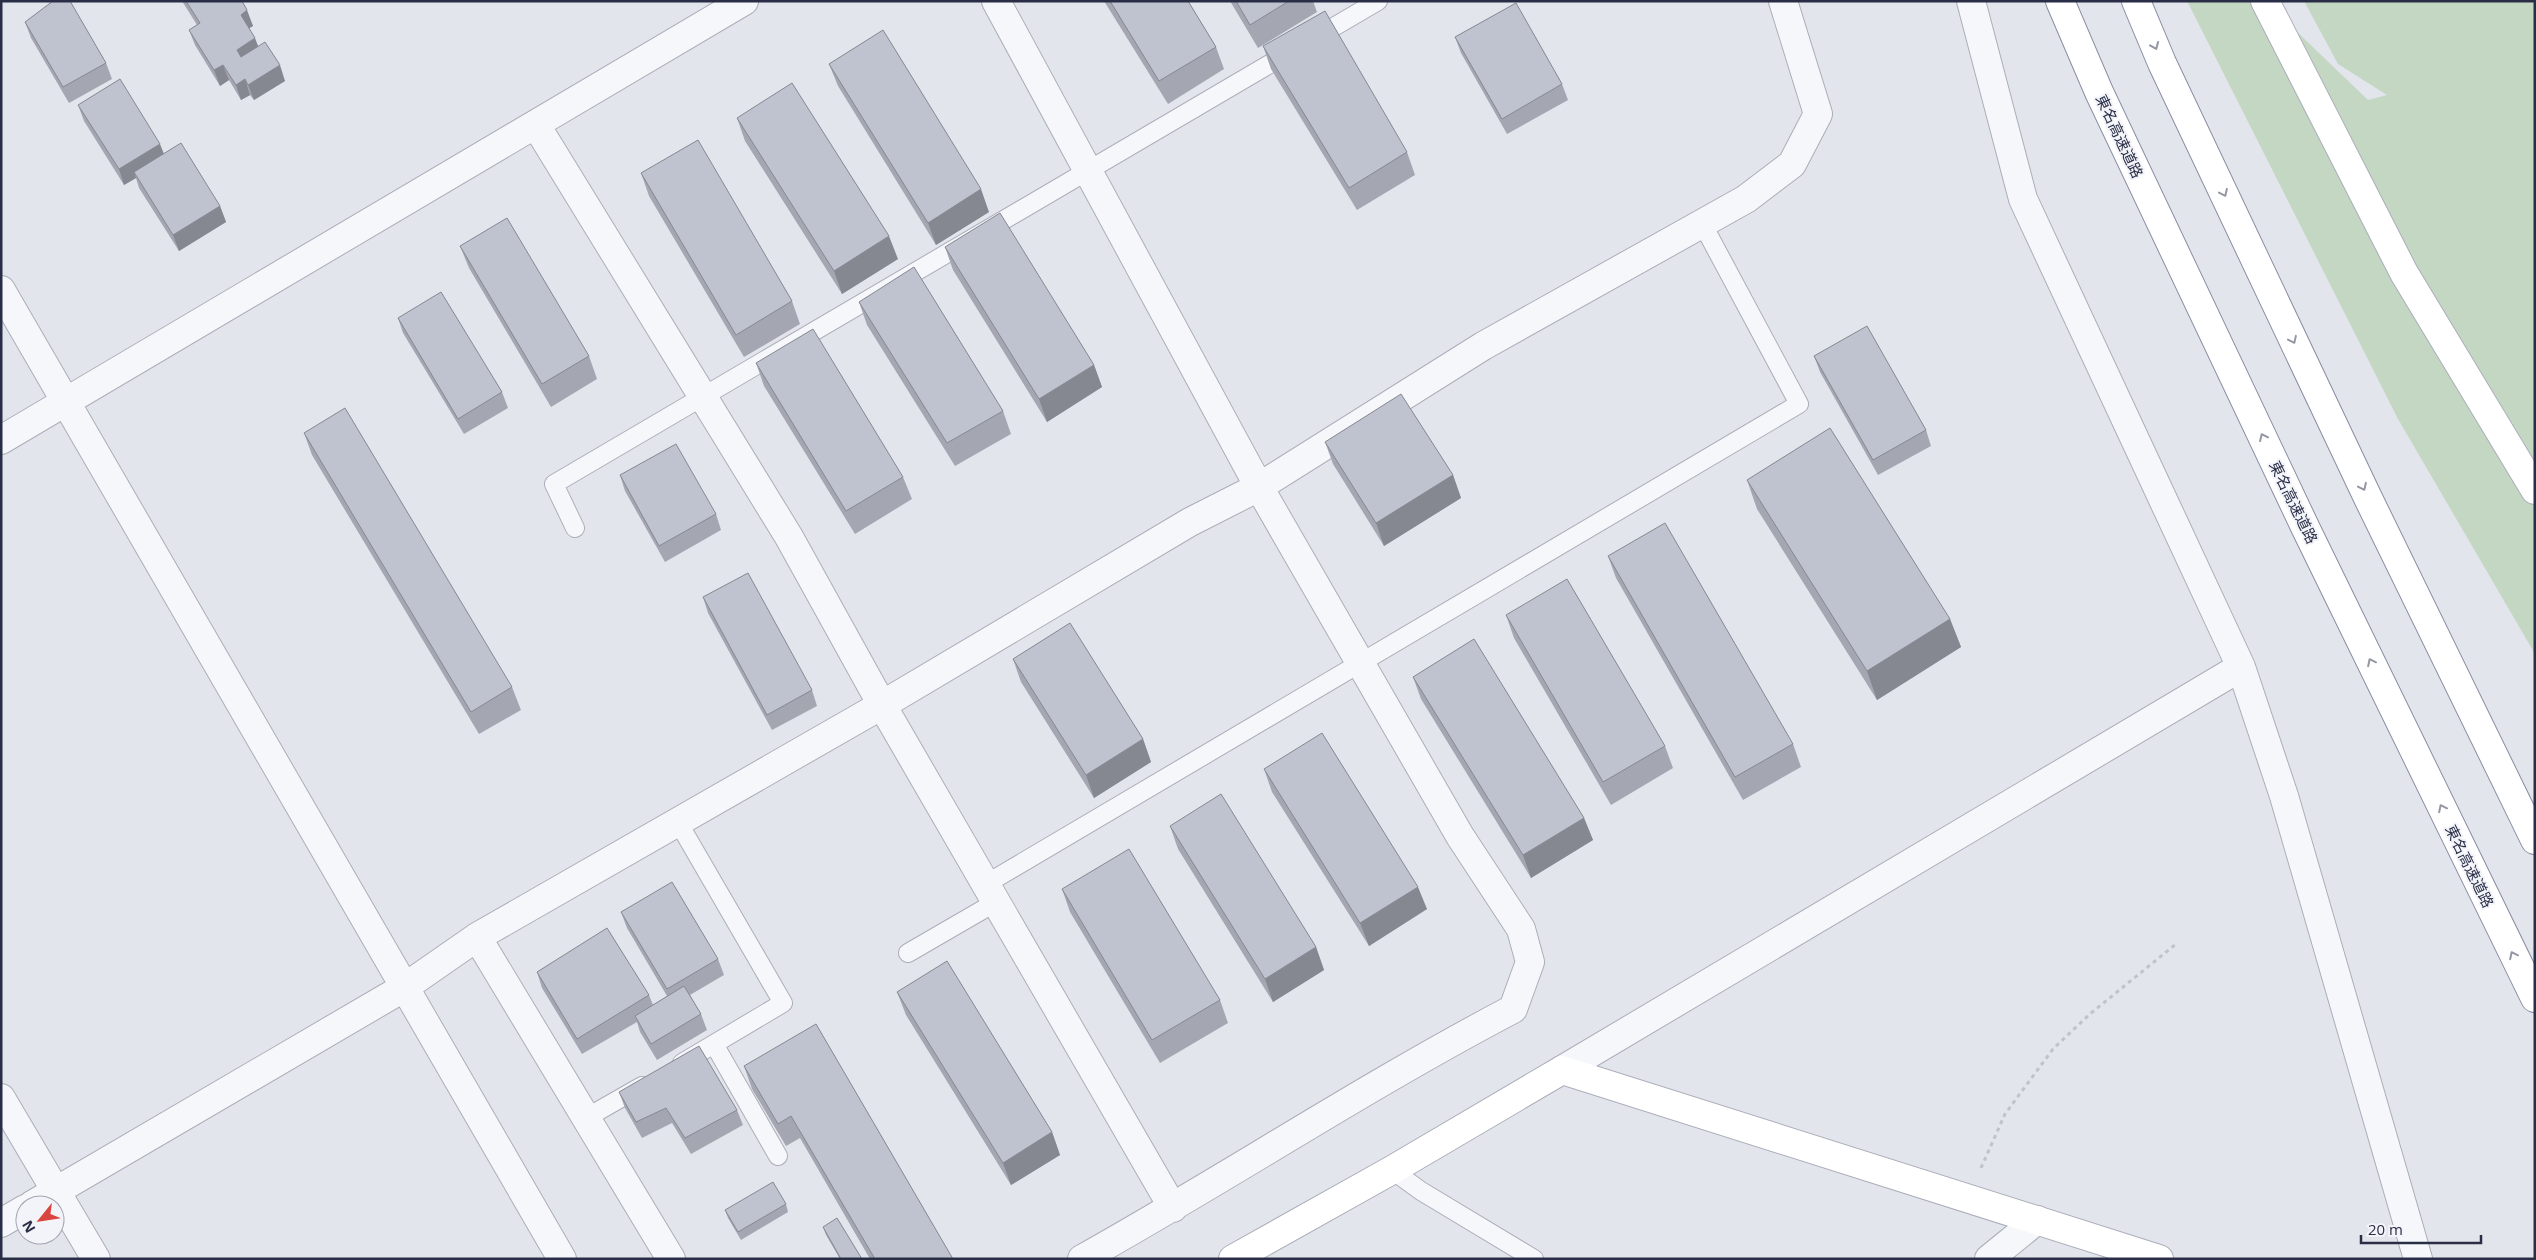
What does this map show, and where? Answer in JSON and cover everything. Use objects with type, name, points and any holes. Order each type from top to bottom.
[{"type":"main road","name":"東名高速道路","points":[[2060,1],[2099,92],[2306,529],[2535,998]]},
{"type":"main road","points":[[2136,1],[2166,72],[2364,489],[2535,840]]},
{"type":"main road","points":[[2265,1],[2404,273],[2535,490]]},
{"type":"main road","points":[[1233,1259],[1392,1170],[1562,1070],[2159,1259]]},
{"type":"street","points":[[1,440],[744,1]]},
{"type":"street","points":[[996,1],[1259,487],[1460,836],[1520,929],[1530,962],[1514,1009],[1446,1044],[1174,1208],[1082,1259]]},
{"type":"street","points":[[49,1195],[405,987],[477,937],[882,705],[1190,522],[1259,487],[1483,346],[1746,199],[1792,164],[1818,114],[1783,1]]},
{"type":"street","points":[[1970,1],[2022,199],[2241,667],[2284,796],[2418,1259]]},
{"type":"street","points":[[536,124],[789,537],[882,705],[1174,1208]]},
{"type":"street","points":[[1,290],[562,1259]]},
{"type":"street","points":[[1562,1070],[2241,667]]},
{"type":"street","points":[[477,937],[671,1259]]},
{"type":"street","points":[[1,1098],[96,1259]]},
{"type":"street","points":[[1,1223],[15,1215]]},
{"type":"street","points":[[1989,1259],[2037,1220]]},
{"type":"lane","points":[[575,528],[554,484],[1378,1]]},
{"type":"lane","points":[[908,953],[991,893],[1360,663],[1800,404],[1702,224]]},
{"type":"lane","points":[[586,1118],[783,1003],[678,822]]},
{"type":"lane","points":[[714,1044],[778,1156]]},
{"type":"lane","points":[[1392,1170],[1420,1191],[1534,1259]]},
{"type":"path","points":[[1968,1198],[2005,1114],[2053,1049],[2090,1014],[2176,944]]},
{"type":"green space","points":[[2187,1],[2265,1],[2368,100],[2387,95],[2338,64],[2304,1],[2535,1],[2535,654],[2398,419]]},
{"type":"building","points":[[53,1],[70,1],[106,63],[63,87],[25,22]]},
{"type":"building","points":[[186,1],[242,1],[247,10],[241,15],[255,38],[237,50],[241,57],[265,42],[280,65],[248,85],[245,79],[236,85],[223,65],[214,70],[189,30],[200,23]]},
{"type":"building","points":[[1110,1],[1188,1],[1216,47],[1159,81]]},
{"type":"building","points":[[1236,1],[1289,1],[1250,25]]},
{"type":"building","points":[[1516,3],[1562,84],[1502,119],[1455,37]]},
{"type":"building","points":[[1325,11],[1407,152],[1349,188],[1263,46]]},
{"type":"building","points":[[883,30],[981,189],[928,223],[829,64]]},
{"type":"building","points":[[120,79],[160,144],[119,169],[78,105]]},
{"type":"building","points":[[792,83],[889,236],[834,271],[737,118]]},
{"type":"building","points":[[698,140],[792,301],[736,335],[641,173]]},
{"type":"building","points":[[181,143],[220,206],[173,235],[134,172]]},
{"type":"building","points":[[1000,213],[1094,365],[1039,399],[945,247]]},
{"type":"building","points":[[507,218],[589,356],[542,384],[460,246]]},
{"type":"building","points":[[914,267],[1003,411],[947,443],[859,302]]},
{"type":"building","points":[[441,292],[502,392],[458,419],[398,318]]},
{"type":"building","points":[[1867,326],[1926,430],[1873,460],[1814,356]]},
{"type":"building","points":[[813,329],[903,477],[846,511],[756,363]]},
{"type":"building","points":[[1401,394],[1453,475],[1376,523],[1325,442]]},
{"type":"building","points":[[345,408],[512,687],[471,712],[304,433]]},
{"type":"building","points":[[1830,428],[1950,619],[1867,671],[1747,480]]},
{"type":"building","points":[[676,444],[716,514],[659,546],[620,475]]},
{"type":"building","points":[[1665,523],[1793,744],[1735,777],[1608,556]]},
{"type":"building","points":[[748,573],[812,690],[767,715],[703,597]]},
{"type":"building","points":[[1567,579],[1665,746],[1603,782],[1506,615]]},
{"type":"building","points":[[1070,623],[1143,739],[1086,775],[1013,659]]},
{"type":"building","points":[[1474,639],[1584,818],[1523,855],[1413,677]]},
{"type":"building","points":[[1322,733],[1418,887],[1360,923],[1264,769]]},
{"type":"building","points":[[1221,794],[1316,947],[1265,979],[1170,826]]},
{"type":"building","points":[[1129,849],[1220,1000],[1152,1040],[1062,889]]},
{"type":"building","points":[[672,882],[718,959],[667,989],[621,912]]},
{"type":"building","points":[[607,928],[649,995],[577,1039],[537,972]]},
{"type":"building","points":[[947,961],[1052,1132],[1003,1163],[897,992]]},
{"type":"building","points":[[684,986],[701,1014],[651,1044],[635,1016]]},
{"type":"building","points":[[816,1024],[953,1259],[875,1259],[791,1116],[778,1124],[744,1066]]},
{"type":"building","points":[[699,1046],[737,1110],[685,1138],[666,1108],[636,1122],[619,1092]]},
{"type":"building","points":[[773,1182],[786,1204],[738,1232],[725,1210]]},
{"type":"building","points":[[837,1218],[862,1259],[841,1259],[823,1227]]}]
